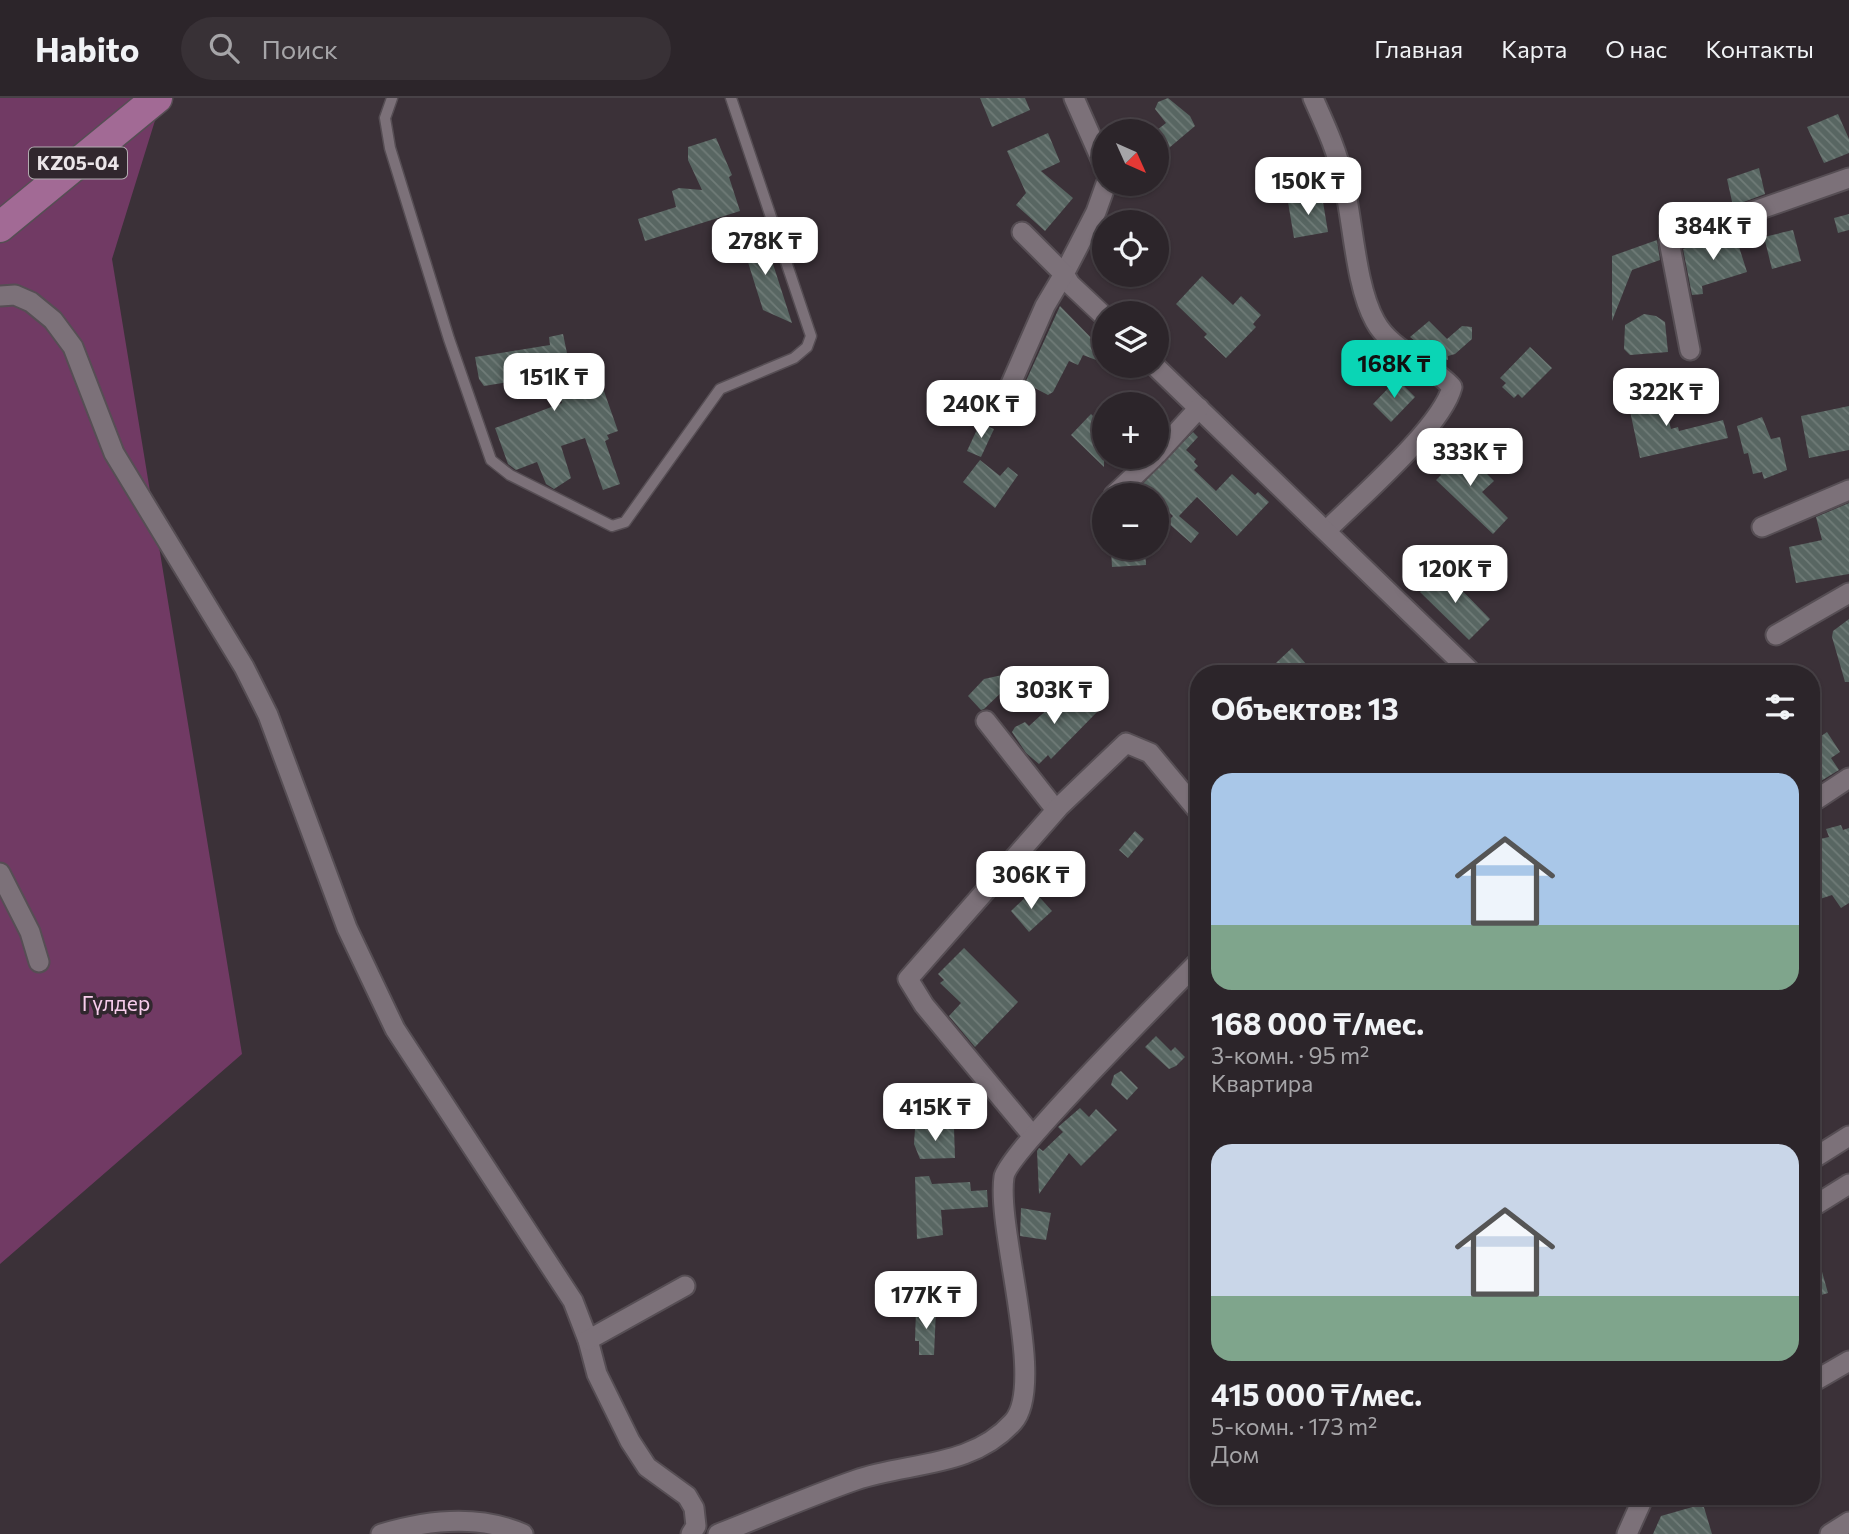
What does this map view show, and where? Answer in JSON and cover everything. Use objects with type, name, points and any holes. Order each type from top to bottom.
[{"type":"main road","name":"KZ05-04","points":[[0,227],[157,98]]},
{"type":"street","points":[[1074,98],[1092,139]]},
{"type":"street","points":[[1313,98],[1336,154],[1359,265],[1374,321],[1390,341],[1452,387],[1448,401],[1419,435],[1326,531]]},
{"type":"street","points":[[1690,350],[1670,241],[1849,178]]},
{"type":"street","points":[[1003,402],[1020,358],[1100,196]]},
{"type":"street","points":[[1022,232],[1092,305]]},
{"type":"street","points":[[0,296],[15,295],[31,302],[53,320],[72,347],[114,453],[244,667],[268,715],[347,928],[396,1029],[573,1301],[597,1374],[630,1441],[647,1467],[687,1496],[694,1508],[699,1533]]},
{"type":"street","points":[[1168,378],[1462,665]]},
{"type":"street","points":[[1169,440],[1199,408]]},
{"type":"street","points":[[1126,483],[1141,469]]},
{"type":"street","points":[[1762,527],[1849,490]]},
{"type":"street","points":[[1776,635],[1849,593]]},
{"type":"street","points":[[986,722],[1056,810]]},
{"type":"street","points":[[1032,1136],[925,1006],[908,979],[1056,810],[1126,743],[1150,753],[1190,801]]},
{"type":"street","points":[[1820,797],[1849,778]]},
{"type":"street","points":[[0,873],[30,932],[38,962]]},
{"type":"street","points":[[718,1534],[859,1479],[944,1461],[971,1451],[1015,1420],[1020,1408],[1022,1353],[1006,1217],[1004,1174],[1032,1136],[1190,970]]},
{"type":"street","points":[[1820,1154],[1849,1136]]},
{"type":"street","points":[[1820,1202],[1849,1184]]},
{"type":"street","points":[[588,1340],[685,1286]]},
{"type":"street","points":[[1820,1378],[1849,1361]]},
{"type":"street","points":[[1627,1534],[1640,1505]]},
{"type":"street","points":[[381,1534],[416,1525],[462,1521],[489,1521],[523,1534]]},
{"type":"street","points":[[1830,1534],[1849,1522]]},
{"type":"lane","points":[[392,98],[385,118],[390,148],[449,339],[491,460],[510,475],[612,526],[625,522],[720,389],[794,358],[807,347],[811,336],[732,98]]},
{"type":"green space","name":"Гүлдер","points":[[0,98],[162,98],[112,259],[242,1054],[0,1264]]},
{"type":"building","points":[[980,98],[1025,98],[1030,110],[992,127]]},
{"type":"building","points":[[1168,98],[1190,116],[1195,126],[1169,148],[1169,119],[1163,119],[1155,109],[1158,102]]},
{"type":"building","points":[[1838,114],[1849,139],[1849,153],[1824,163],[1807,127]]},
{"type":"building","points":[[1048,133],[1060,162],[1041,171],[1073,198],[1045,231],[1016,205],[1026,193],[1007,151]]},
{"type":"building","points":[[716,138],[732,175],[729,177],[740,211],[645,241],[638,219],[676,207],[672,191],[679,188],[702,190],[688,160],[688,147]]},
{"type":"building","points":[[1759,168],[1765,194],[1733,206],[1727,179]]},
{"type":"building","points":[[1322,196],[1328,232],[1294,238],[1288,202]]},
{"type":"building","points":[[1849,214],[1849,230],[1838,233],[1834,218]]},
{"type":"building","points":[[1793,230],[1801,261],[1772,269],[1764,237]]},
{"type":"building","points":[[1734,231],[1747,272],[1702,286],[1703,294],[1692,295],[1683,249]]},
{"type":"building","points":[[763,233],[792,323],[763,310],[741,240]]},
{"type":"building","points":[[1657,240],[1660,260],[1632,270],[1612,321],[1612,256]]},
{"type":"building","points":[[1202,276],[1233,305],[1241,296],[1261,315],[1253,324],[1256,327],[1226,358],[1204,337],[1207,334],[1176,304]]},
{"type":"building","points":[[1060,306],[1092,339],[1092,358],[1083,355],[1078,365],[1069,361],[1053,392],[1048,395],[1025,383]]},
{"type":"building","points":[[1644,314],[1656,316],[1665,322],[1668,352],[1630,355],[1624,349],[1625,325]]},
{"type":"building","points":[[1429,321],[1447,339],[1462,326],[1472,327],[1472,339],[1455,354],[1448,356],[1448,360],[1436,358],[1410,337]]},
{"type":"building","points":[[563,334],[568,358],[578,356],[582,379],[598,374],[618,431],[607,435],[609,439],[605,441],[620,484],[603,490],[585,438],[561,446],[571,478],[554,489],[546,484],[537,462],[516,470],[508,464],[495,428],[562,403],[553,375],[484,386],[479,379],[475,357],[550,345],[549,337]]},
{"type":"building","points":[[1530,347],[1552,368],[1522,398],[1518,394],[1514,398],[1502,387],[1506,383],[1500,378]]},
{"type":"building","points":[[1397,379],[1415,397],[1391,422],[1373,404]]},
{"type":"building","points":[[1657,391],[1662,415],[1667,414],[1671,429],[1678,427],[1679,431],[1723,420],[1728,438],[1640,458],[1627,397]]},
{"type":"building","points":[[1849,406],[1849,450],[1809,458],[1801,416]]},
{"type":"building","points":[[1091,414],[1092,455],[1071,435]]},
{"type":"building","points":[[1762,417],[1771,439],[1780,437],[1787,470],[1764,479],[1762,472],[1753,474],[1748,453],[1744,454],[1737,426]]},
{"type":"building","points":[[980,423],[994,429],[981,457],[967,451]]},
{"type":"building","points":[[1193,432],[1198,437],[1186,450],[1196,459],[1194,462],[1198,466],[1194,470],[1216,491],[1232,474],[1255,495],[1258,492],[1269,502],[1237,536],[1197,497],[1179,516],[1199,533],[1191,543],[1169,524],[1173,516],[1169,512],[1169,483],[1144,483],[1157,469],[1169,469],[1169,457]]},
{"type":"building","points":[[1459,446],[1494,481],[1482,492],[1508,518],[1493,534],[1436,480],[1441,475],[1436,469]]},
{"type":"building","points":[[980,460],[1000,476],[1008,467],[1018,475],[995,508],[963,482]]},
{"type":"building","points":[[1849,503],[1849,574],[1796,583],[1789,547],[1822,540],[1816,517]]},
{"type":"building","points":[[1112,560],[1146,560],[1146,565],[1112,567]]},
{"type":"building","points":[[1442,570],[1490,619],[1469,640],[1420,592]]},
{"type":"building","points":[[1849,619],[1849,682],[1845,682],[1832,637],[1833,631]]},
{"type":"building","points":[[1292,648],[1307,665],[1274,665]]},
{"type":"building","points":[[1025,670],[984,709],[981,710],[968,696],[984,679]]},
{"type":"building","points":[[1062,685],[1074,697],[1077,693],[1097,712],[1051,759],[1048,755],[1039,764],[1026,753],[1012,732],[1015,727],[1025,722],[1029,726],[1052,705],[1052,695]]},
{"type":"building","points":[[1827,732],[1840,752],[1831,758],[1839,770],[1820,782],[1820,737]]},
{"type":"building","points":[[1841,825],[1843,830],[1849,828],[1849,903],[1841,908],[1832,895],[1820,899],[1820,839],[1829,837],[1826,829]]},
{"type":"building","points":[[1135,831],[1144,839],[1128,858],[1119,850]]},
{"type":"building","points":[[1033,890],[1052,911],[1029,932],[1011,911]]},
{"type":"building","points":[[964,948],[1018,1002],[975,1047],[949,1016],[961,1003],[940,983],[944,980],[938,974]]},
{"type":"building","points":[[1156,1036],[1171,1051],[1175,1047],[1185,1057],[1176,1066],[1169,1069],[1145,1047]]},
{"type":"building","points":[[1121,1071],[1138,1088],[1127,1100],[1111,1085],[1114,1075]]},
{"type":"building","points":[[1080,1108],[1089,1117],[1096,1109],[1117,1130],[1081,1166],[1069,1153],[1039,1194],[1037,1151],[1039,1148],[1043,1151],[1063,1132],[1058,1127]]},
{"type":"building","points":[[954,1128],[955,1158],[920,1159],[914,1144],[915,1129]]},
{"type":"building","points":[[929,1176],[932,1184],[970,1182],[971,1191],[987,1190],[988,1207],[941,1210],[943,1235],[917,1239],[915,1177]]},
{"type":"building","points":[[1021,1208],[1051,1213],[1046,1240],[1020,1236]]},
{"type":"building","points":[[1820,1265],[1828,1293],[1820,1295]]},
{"type":"building","points":[[916,1308],[936,1310],[934,1355],[919,1355],[919,1341],[915,1341]]},
{"type":"building","points":[[1703,1505],[1712,1534],[1653,1534],[1661,1516]]}]
